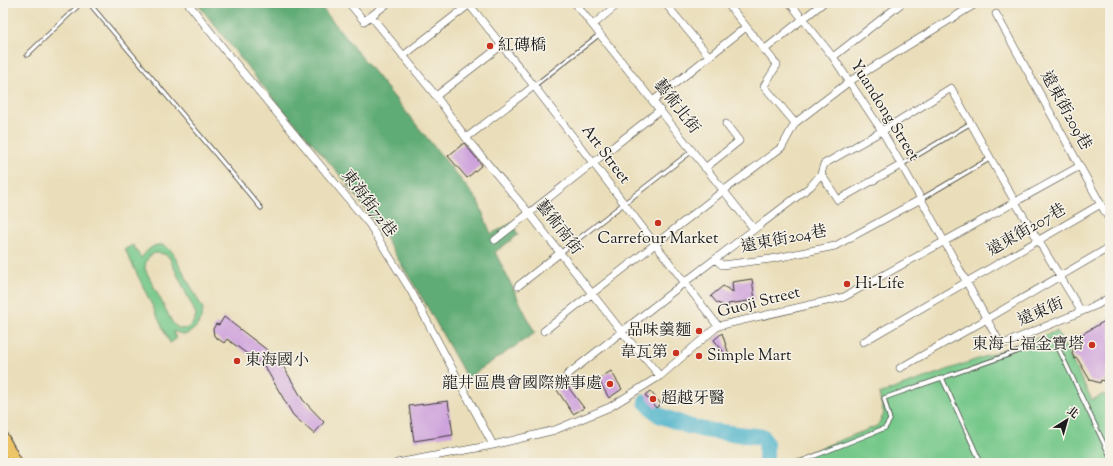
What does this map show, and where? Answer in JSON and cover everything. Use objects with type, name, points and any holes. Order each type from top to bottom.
[{"type":"main road","points":[[3,439],[16,463]]},
{"type":"street","name":"東海街72巷","points":[[188,3],[227,53],[369,224],[410,291],[492,445]]},
{"type":"street","points":[[349,3],[364,21],[388,3]]},
{"type":"street","points":[[403,56],[470,3]]},
{"type":"street","name":"Art Street","points":[[470,3],[718,326]]},
{"type":"street","name":"藝術北街","points":[[575,3],[754,229]]},
{"type":"street","points":[[593,24],[619,3]]},
{"type":"street","points":[[666,3],[709,56]]},
{"type":"street","points":[[727,3],[777,65],[764,86],[795,123]]},
{"type":"street","name":"Yuandong Street","points":[[790,3],[850,81],[882,131],[944,241]]},
{"type":"street","points":[[764,50],[823,3]]},
{"type":"street","points":[[833,57],[902,3]]},
{"type":"street","points":[[544,331],[723,191],[782,147],[795,123],[850,81],[978,3]]},
{"type":"street","name":"遠東街209巷","points":[[996,14],[1110,221]]},
{"type":"street","name":"藝術南街","points":[[371,16],[436,96],[466,138],[528,213],[591,294],[660,376]]},
{"type":"street","points":[[653,101],[746,27]]},
{"type":"street","points":[[436,96],[502,45]]},
{"type":"street","points":[[466,138],[534,86]]},
{"type":"street","points":[[567,375],[685,282],[811,186],[821,174],[824,164],[882,131],[951,88],[1015,202],[1081,311]]},
{"type":"street","points":[[494,240],[660,110]]},
{"type":"street","points":[[705,168],[740,141],[726,124]]},
{"type":"street","points":[[821,174],[838,200],[901,165]]},
{"type":"street","name":"Guoji Street","points":[[397,463],[492,445],[555,430],[610,407],[660,376],[718,326],[844,297],[1080,166]]},
{"type":"street","name":"遠東街204巷","points":[[715,259],[722,265],[772,259],[835,246],[921,199]]},
{"type":"street","name":"遠東街207巷","points":[[863,342],[1101,204]]},
{"type":"street","name":"遠東街","points":[[944,241],[1001,345],[1097,305],[1110,297]]},
{"type":"street","points":[[900,368],[1110,247]]},
{"type":"street","points":[[518,286],[560,253]]},
{"type":"lane","points":[[27,55],[81,3]]},
{"type":"lane","points":[[89,3],[260,208]]},
{"type":"lane","points":[[534,86],[600,34]]},
{"type":"lane","points":[[901,165],[971,123]]},
{"type":"lane","points":[[560,253],[692,151]]},
{"type":"lane","points":[[921,199],[991,158]]},
{"type":"lane","points":[[797,463],[804,462],[885,428],[890,420],[884,398],[1054,339],[1110,456]]},
{"type":"lane","points":[[942,378],[982,463]]},
{"type":"green space","points":[[197,3],[318,3],[478,201],[491,234],[512,223],[518,235],[495,252],[535,333],[467,378],[424,301],[380,230],[347,183],[261,84]]},
{"type":"green space","points":[[133,245],[141,258],[148,250],[156,245],[169,248],[203,309],[201,318],[195,328],[184,335],[173,331],[176,339],[170,343],[125,249]],"holes":[[[156,253],[164,254],[169,257],[196,314],[193,323],[187,328],[179,328],[172,322],[145,269],[146,261],[151,255]]]},
{"type":"green space","points":[[1057,331],[1092,400],[1104,394],[1107,400],[1110,399],[1110,463],[782,463],[877,426],[884,414],[879,394]]},
{"type":"building","points":[[464,143],[482,165],[467,178],[448,156]]},
{"type":"building","points":[[752,279],[755,300],[728,304],[728,307],[717,303],[711,296],[723,286],[733,292],[732,282]]},
{"type":"building","points":[[224,317],[279,359],[303,400],[324,422],[314,434],[293,415],[265,367],[227,339],[224,343],[214,336],[213,329],[216,324],[219,325]]},
{"type":"building","name":"東海七福金寶塔","points":[[1110,318],[1110,372],[1108,368],[1104,381],[1101,380],[1100,383],[1090,380],[1077,358],[1075,359],[1072,354],[1077,337]]},
{"type":"building","points":[[722,333],[731,361],[714,340]]},
{"type":"building","name":"龍井區農會國際辦事處","points":[[611,371],[622,389],[609,398],[598,379]]},
{"type":"building","points":[[565,383],[584,408],[573,414],[557,390]]},
{"type":"building","name":"超越牙醫","points":[[650,391],[661,404],[656,408],[645,395]]},
{"type":"building","points":[[448,401],[453,435],[414,441],[409,406]]},
{"type":"waterway","points":[[646,402],[659,415],[688,426],[704,430],[763,437],[766,443],[766,463]]},
{"type":"place","name":"紅磚橋","points":[[490,46]]},
{"type":"place","name":"Carrefour Market","points":[[658,223]]},
{"type":"place","name":"Hi-Life","points":[[847,284]]},
{"type":"place","name":"品味羹麵","points":[[699,331]]},
{"type":"place","name":"東海七福金寶塔","points":[[1092,345]]},
{"type":"place","name":"韋瓦第","points":[[676,353]]},
{"type":"place","name":"Simple Mart","points":[[699,356]]},
{"type":"place","name":"東海國小","points":[[237,361]]},
{"type":"place","name":"龍井區農會國際辦事處","points":[[610,384]]},
{"type":"place","name":"超越牙醫","points":[[653,399]]}]
